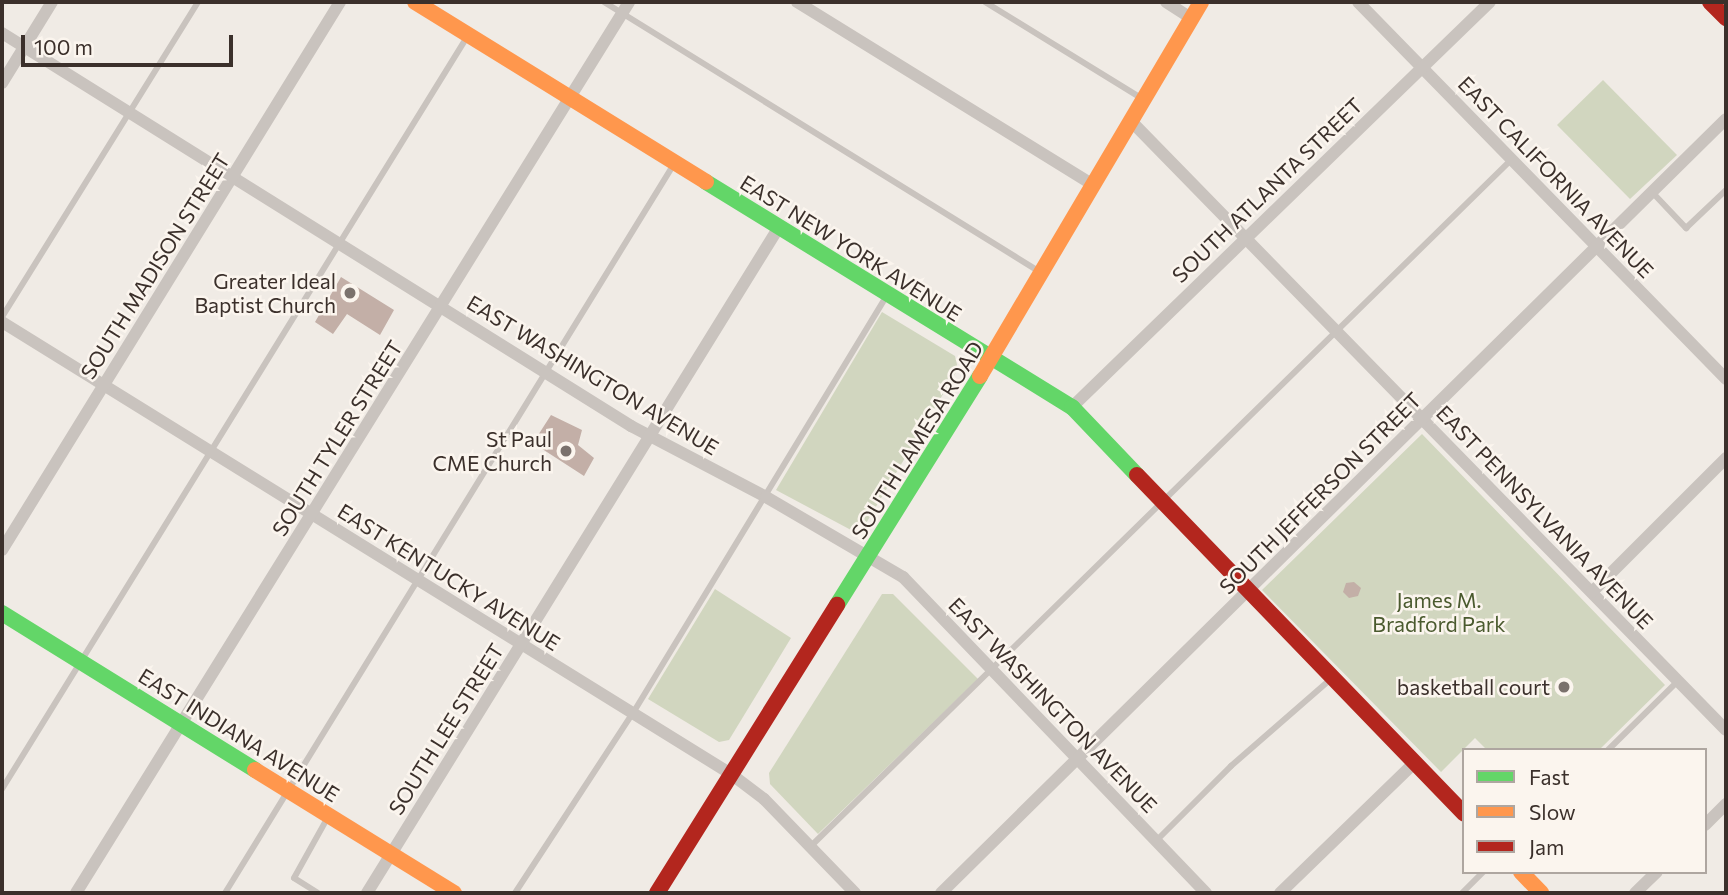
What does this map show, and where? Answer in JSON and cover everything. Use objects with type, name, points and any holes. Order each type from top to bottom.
[{"type":"street","points":[[2,83],[52,2]]},
{"type":"street","name":"SOUTH MADISON STREET","points":[[2,550],[340,2]]},
{"type":"street","name":"EAST NEW YORK AVENUE","points":[[415,2],[1072,407],[1462,812]]},
{"type":"street","points":[[797,2],[1094,185]]},
{"type":"street","points":[[1166,2],[1191,18]]},
{"type":"street","name":"SOUTH LAMESA ROAD","points":[[657,893],[991,359],[1201,2]]},
{"type":"street","name":"EAST CALIFORNIA AVENUE","points":[[1358,2],[1726,379]]},
{"type":"street","name":"SOUTH ATLANTA STREET","points":[[1072,407],[1490,2]]},
{"type":"street","points":[[1710,2],[1726,19]]},
{"type":"street","name":"SOUTH TYLER STREET","points":[[76,893],[183,725],[626,7]]},
{"type":"street","name":"EAST WASHINGTON AVENUE","points":[[2,33],[649,436],[766,497],[904,577],[1206,893]]},
{"type":"street","name":"SOUTH JEFFERSON STREET","points":[[941,893],[1726,120]]},
{"type":"street","name":"EAST PENNSYLVANIA AVENUE","points":[[1131,121],[1726,730]]},
{"type":"street","name":"SOUTH LEE STREET","points":[[367,893],[779,227]]},
{"type":"street","name":"EAST KENTUCKY AVENUE","points":[[2,319],[103,386],[731,774],[764,799],[855,893]]},
{"type":"street","points":[[1592,592],[1726,458]]},
{"type":"street","name":"EAST INDIANA AVENUE","points":[[2,613],[454,893]]},
{"type":"street","points":[[1280,893],[1415,763]]},
{"type":"street","points":[[1707,823],[1726,804]]},
{"type":"street","points":[[1523,874],[1541,893]]},
{"type":"street","points":[[1635,893],[1655,874]]},
{"type":"lane","points":[[2,319],[198,2]]},
{"type":"lane","points":[[604,2],[626,7],[1042,273]]},
{"type":"lane","points":[[985,2],[1143,99]]},
{"type":"lane","points":[[2,789],[468,35]]},
{"type":"lane","points":[[810,847],[1511,159]]},
{"type":"lane","points":[[225,893],[675,163]]},
{"type":"lane","points":[[1652,192],[1686,228],[1726,190]]},
{"type":"lane","points":[[515,893],[632,713],[887,295]]},
{"type":"lane","points":[[1156,841],[1231,766],[1332,678]]},
{"type":"lane","points":[[1610,748],[1678,681]]},
{"type":"lane","points":[[318,893],[294,878],[329,816]]},
{"type":"lane","points":[[1462,893],[1481,874]]},
{"type":"green space","points":[[1603,80],[1677,155],[1630,199],[1557,125]]},
{"type":"green space","points":[[882,312],[955,356],[958,369],[865,525],[851,530],[776,490]]},
{"type":"green space","name":"James M. Bradford Park","points":[[1422,434],[1665,685],[1601,748],[1485,748],[1475,738],[1462,748],[1441,772],[1262,590]]},
{"type":"green space","points":[[715,589],[791,638],[729,740],[719,742],[648,699]]},
{"type":"green space","points":[[882,594],[893,594],[978,679],[818,834],[770,784],[769,773]]},
{"type":"building","name":"Greater Ideal Baptist Church","points":[[341,277],[394,310],[380,335],[347,314],[333,334],[315,322]]},
{"type":"building","name":"St Paul CME Church","points":[[551,415],[582,430],[578,445],[594,458],[584,476],[533,443]]},
{"type":"building","points":[[1354,582],[1361,588],[1358,596],[1349,598],[1343,592],[1346,583]]},
{"type":"traffic: fast","points":[[706,182],[1072,407],[1137,475]]},
{"type":"traffic: fast","points":[[837,605],[980,376]]},
{"type":"traffic: fast","points":[[2,613],[255,770]]},
{"type":"traffic: slow","points":[[415,2],[706,182]]},
{"type":"traffic: slow","points":[[980,376],[1201,2]]},
{"type":"traffic: slow","points":[[255,770],[454,893]]},
{"type":"traffic: slow","points":[[1523,874],[1541,893]]},
{"type":"traffic: jam","points":[[1710,2],[1726,18]]},
{"type":"traffic: jam","points":[[1137,475],[1462,812]]},
{"type":"traffic: jam","points":[[657,893],[837,605]]},
{"type":"place","name":"Greater Ideal Baptist Church","points":[[350,293]]},
{"type":"place","name":"St Paul CME Church","points":[[566,451]]},
{"type":"place","name":"basketball court","points":[[1564,687]]}]
